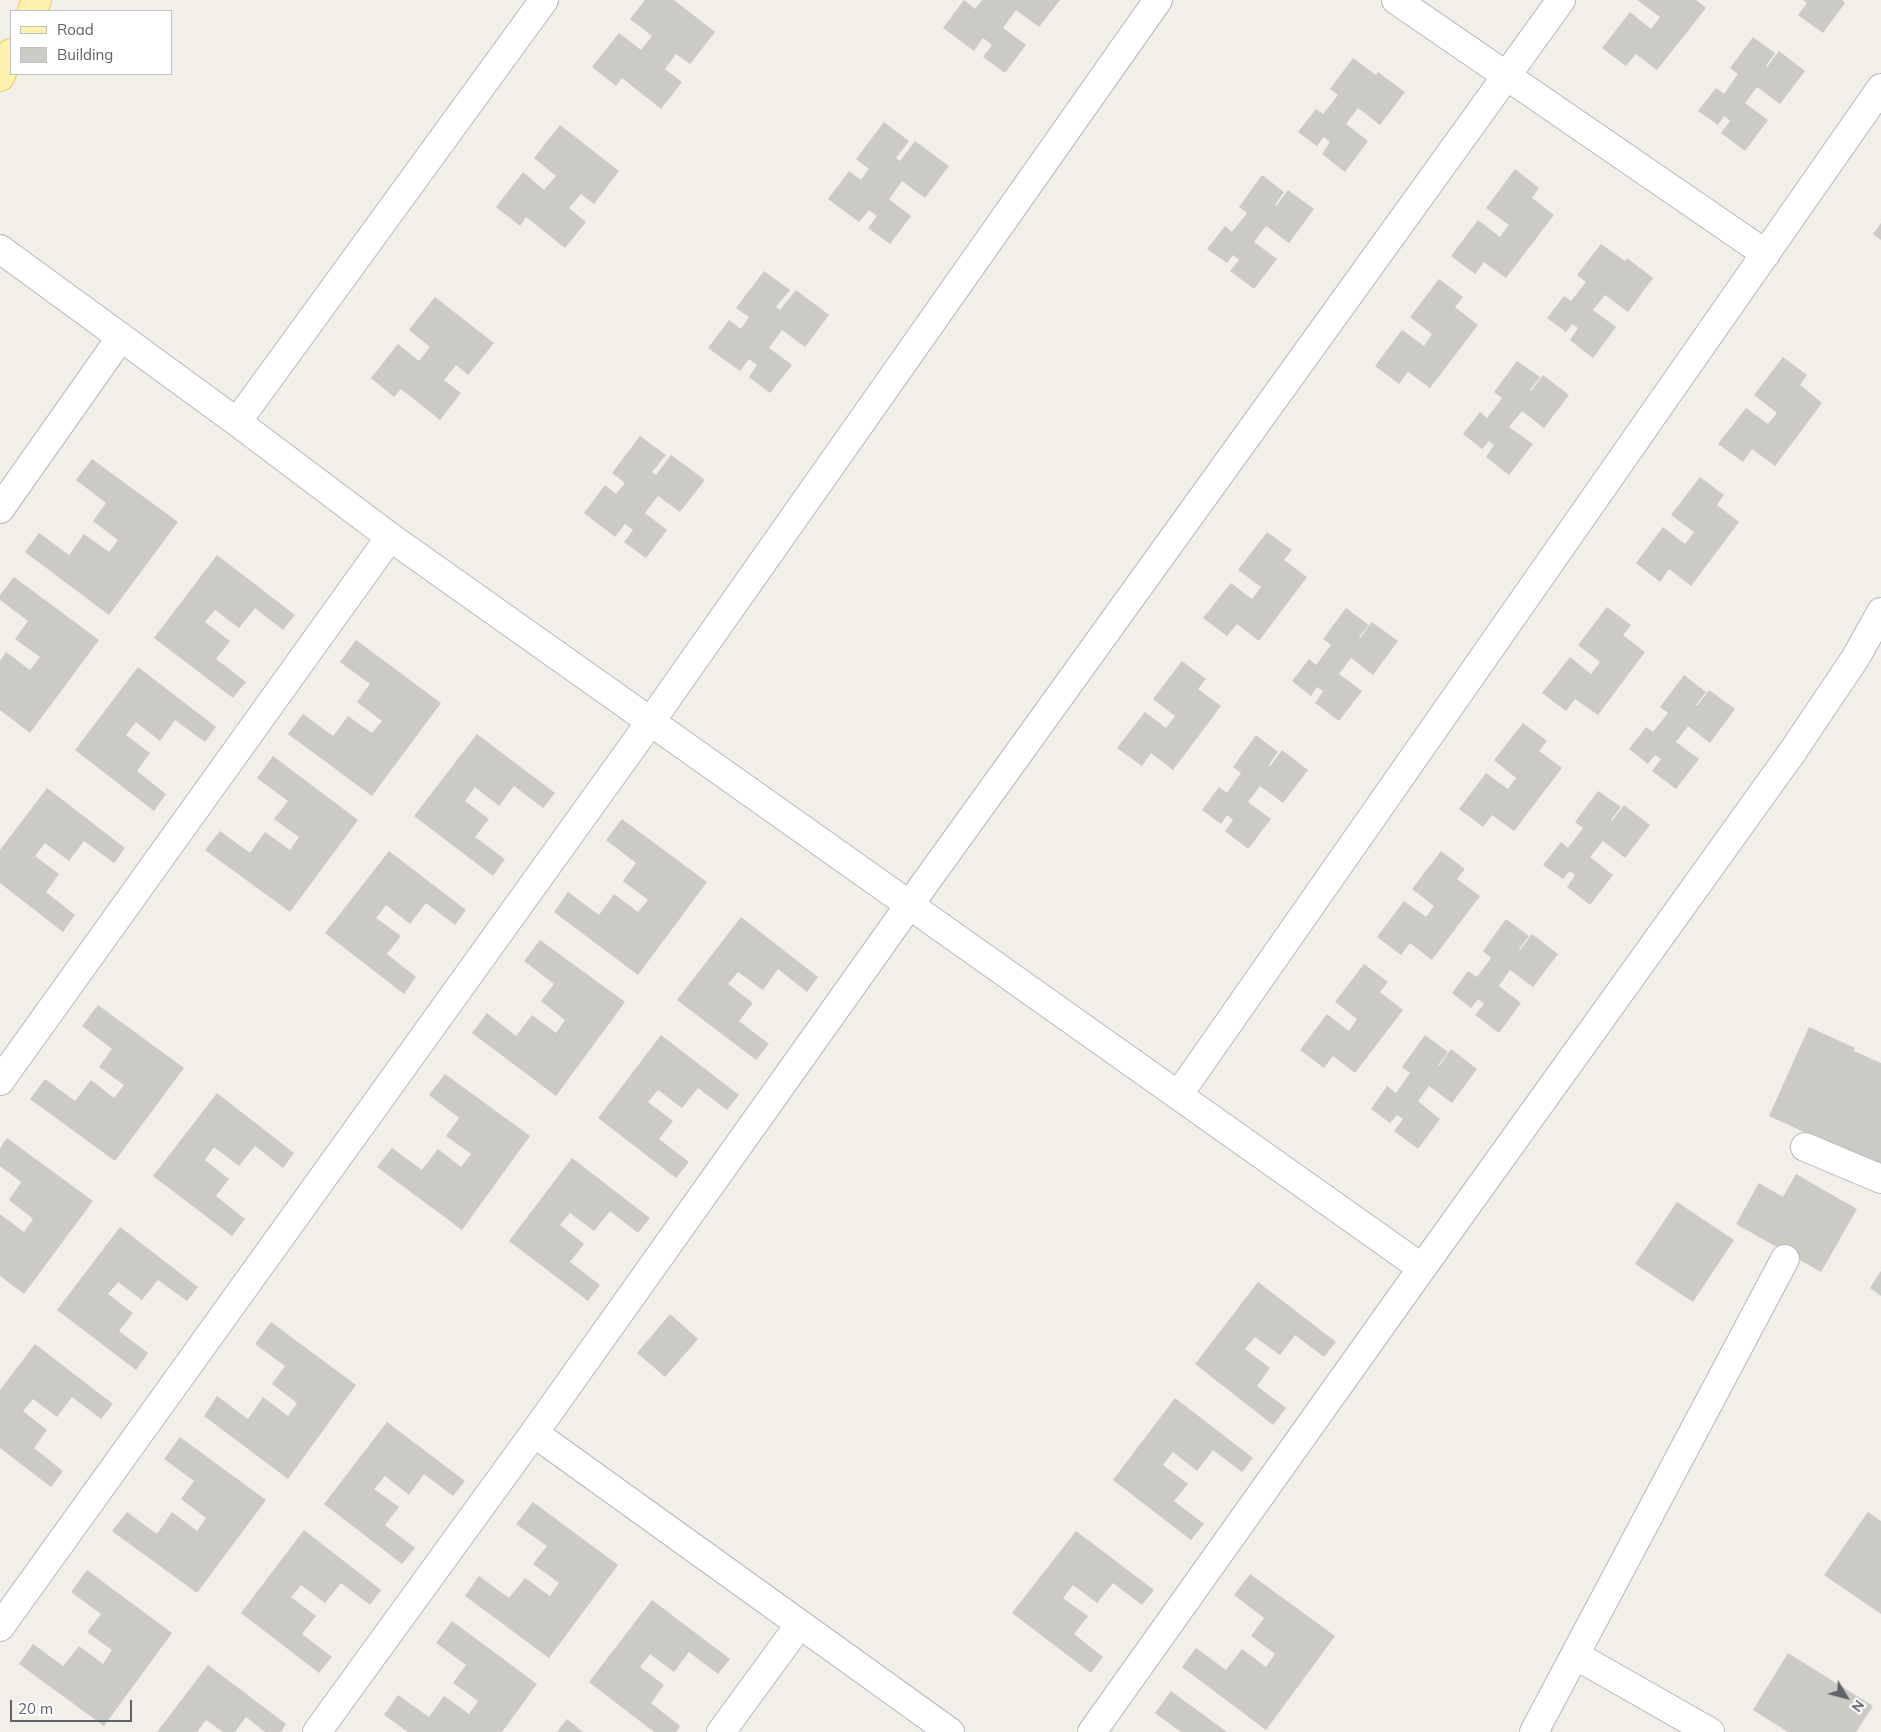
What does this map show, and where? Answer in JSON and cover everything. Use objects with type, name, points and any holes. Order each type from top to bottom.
[{"type":"main road","points":[[0,77],[10,55]]},
{"type":"street","points":[[237,422],[544,0]]},
{"type":"street","points":[[0,1627],[650,720],[1158,0]]},
{"type":"street","points":[[1396,0],[1766,254]]},
{"type":"street","points":[[317,1732],[534,1433],[910,904],[1561,0]]},
{"type":"street","points":[[1179,1094],[1881,88]]},
{"type":"street","points":[[0,249],[237,422],[390,537],[1179,1094],[1422,1268]]},
{"type":"street","points":[[0,509],[121,337]]},
{"type":"street","points":[[0,1080],[390,537]]},
{"type":"street","points":[[1092,1732],[1793,751],[1856,657],[1881,612]]},
{"type":"street","points":[[1805,1147],[1881,1179]]},
{"type":"street","points":[[1534,1732],[1786,1259]]},
{"type":"street","points":[[534,1433],[950,1732]]},
{"type":"street","points":[[721,1732],[800,1624]]},
{"type":"street","points":[[1575,1655],[1710,1732]]},
{"type":"building","points":[[645,0],[674,0],[715,32],[690,64],[676,54],[665,69],[682,82],[661,109],[622,78],[616,86],[592,67],[619,33],[641,50],[652,36],[630,19]]},
{"type":"building","points":[[964,0],[975,9],[982,0],[1060,0],[1039,27],[1016,10],[1003,28],[1026,45],[1005,73],[983,57],[992,45],[983,38],[974,51],[943,28]]},
{"type":"building","points":[[1637,0],[1696,0],[1706,8],[1657,70],[1636,54],[1626,66],[1602,48],[1630,12],[1651,29],[1660,17]]},
{"type":"building","points":[[1803,0],[1842,0],[1845,3],[1823,33],[1798,15],[1807,3]]},
{"type":"building","points":[[1753,37],[1775,53],[1767,67],[1779,51],[1805,71],[1780,104],[1757,87],[1745,103],[1768,120],[1745,151],[1721,133],[1730,121],[1724,116],[1718,125],[1698,111],[1716,88],[1724,94],[1738,74],[1730,68]]},
{"type":"building","points":[[1353,58],[1376,75],[1378,72],[1405,92],[1380,125],[1358,108],[1346,124],[1368,141],[1345,172],[1322,154],[1330,142],[1324,137],[1317,146],[1298,132],[1316,109],[1323,114],[1338,95],[1330,89]]},
{"type":"building","points":[[884,122],[909,141],[896,158],[900,161],[915,141],[949,166],[925,198],[902,181],[889,199],[911,216],[890,244],[868,228],[877,216],[869,210],[859,222],[828,199],[849,171],[861,180],[869,169],[856,159]]},
{"type":"building","points":[[560,125],[619,171],[594,204],[581,194],[569,208],[586,222],[565,248],[526,217],[520,226],[496,207],[523,172],[544,190],[556,176],[534,158]]},
{"type":"building","points":[[1515,169],[1539,188],[1532,198],[1554,215],[1506,278],[1484,262],[1475,274],[1451,256],[1478,220],[1500,237],[1509,225],[1486,208]]},
{"type":"building","points":[[1262,175],[1284,192],[1276,206],[1288,190],[1314,209],[1289,243],[1266,226],[1254,242],[1277,259],[1254,289],[1230,271],[1239,260],[1233,255],[1227,263],[1207,249],[1225,226],[1232,232],[1247,213],[1239,207]]},
{"type":"building","points":[[1881,223],[1881,240],[1873,234]]},
{"type":"building","points":[[1601,244],[1625,261],[1627,258],[1653,278],[1628,312],[1605,295],[1593,310],[1616,327],[1593,358],[1570,340],[1578,328],[1572,324],[1566,332],[1547,318],[1564,296],[1571,301],[1586,282],[1577,275]]},
{"type":"building","points":[[764,271],[790,290],[776,307],[780,310],[796,290],[829,315],[805,347],[782,330],[769,348],[792,365],[770,393],[749,377],[757,365],[749,359],[740,371],[708,348],[729,320],[741,329],[749,317],[736,308]]},
{"type":"building","points":[[1439,279],[1463,297],[1455,307],[1478,325],[1430,388],[1408,372],[1399,384],[1375,366],[1402,330],[1424,346],[1432,334],[1410,317]]},
{"type":"building","points":[[435,297],[494,343],[468,375],[456,365],[444,380],[461,393],[440,420],[401,389],[394,397],[371,378],[398,344],[419,361],[430,347],[409,330]]},
{"type":"building","points":[[1783,357],[1807,375],[1800,385],[1822,403],[1775,466],[1752,449],[1743,462],[1718,444],[1746,408],[1768,424],[1777,413],[1754,395]]},
{"type":"building","points":[[1517,361],[1540,377],[1531,391],[1543,375],[1569,395],[1544,428],[1522,411],[1509,427],[1533,444],[1509,475],[1486,457],[1494,445],[1489,441],[1482,449],[1463,434],[1480,412],[1487,418],[1502,398],[1494,392]]},
{"type":"building","points":[[640,436],[666,455],[652,472],[656,475],[671,455],[705,480],[680,512],[658,496],[645,513],[667,530],[646,558],[624,542],[633,530],[625,524],[615,537],[584,513],[605,485],[616,494],[625,483],[612,473]]},
{"type":"building","points":[[92,459],[178,522],[109,615],[25,552],[39,533],[69,555],[84,534],[109,552],[118,540],[93,521],[106,503],[76,480]]},
{"type":"building","points":[[1700,477],[1724,495],[1717,505],[1739,522],[1691,586],[1669,569],[1660,582],[1636,563],[1663,527],[1685,544],[1694,532],[1671,515]]},
{"type":"building","points":[[1267,532],[1292,550],[1284,560],[1307,577],[1259,641],[1237,624],[1227,636],[1203,618],[1231,583],[1252,599],[1261,587],[1238,570]]},
{"type":"building","points":[[217,555],[295,615],[283,630],[255,608],[239,628],[215,610],[205,622],[230,641],[216,659],[246,682],[233,698],[154,638]]},
{"type":"building","points":[[14,577],[99,640],[30,733],[0,710],[0,661],[6,652],[30,670],[40,657],[15,639],[28,621],[0,600],[0,595]]},
{"type":"building","points":[[1607,607],[1631,625],[1623,635],[1645,652],[1598,715],[1575,699],[1566,711],[1542,693],[1570,657],[1591,674],[1600,662],[1578,645]]},
{"type":"building","points":[[1346,608],[1369,625],[1360,638],[1372,622],[1398,641],[1373,675],[1351,658],[1339,674],[1362,691],[1339,721],[1315,703],[1323,691],[1317,687],[1311,696],[1292,681],[1309,659],[1316,665],[1331,645],[1323,639]]},
{"type":"building","points":[[356,640],[441,703],[372,796],[288,734],[303,714],[333,736],[348,716],[372,733],[382,721],[357,702],[370,684],[340,662]]},
{"type":"building","points":[[1182,661],[1206,679],[1198,689],[1221,706],[1173,770],[1151,753],[1142,766],[1117,748],[1145,712],[1166,728],[1175,716],[1153,699]]},
{"type":"building","points":[[138,667],[216,727],[205,742],[175,720],[160,741],[136,722],[126,735],[150,753],[137,771],[166,794],[154,811],[75,750]]},
{"type":"building","points":[[1684,675],[1706,692],[1697,706],[1709,690],[1735,709],[1710,743],[1688,726],[1676,742],[1699,759],[1676,789],[1652,771],[1661,759],[1655,755],[1648,764],[1629,749],[1646,727],[1653,732],[1668,713],[1660,707]]},
{"type":"building","points":[[1523,723],[1547,741],[1539,751],[1562,768],[1514,831],[1492,815],[1483,827],[1459,809],[1486,773],[1508,789],[1516,778],[1494,760]]},
{"type":"building","points":[[477,734],[555,793],[543,808],[514,786],[499,806],[475,787],[465,801],[489,819],[475,837],[505,859],[493,876],[414,816]]},
{"type":"building","points":[[1256,735],[1278,752],[1270,766],[1282,750],[1308,770],[1283,803],[1260,786],[1248,802],[1271,819],[1248,849],[1225,831],[1233,820],[1227,815],[1221,824],[1202,810],[1219,787],[1227,793],[1241,773],[1233,767]]},
{"type":"building","points":[[273,756],[358,820],[290,912],[205,850],[220,831],[250,853],[265,832],[290,850],[299,837],[274,819],[288,801],[257,778]]},
{"type":"building","points":[[47,788],[125,848],[114,863],[84,841],[69,861],[45,843],[35,856],[59,874],[46,892],[75,915],[63,932],[0,883],[0,850]]},
{"type":"building","points":[[1598,791],[1621,807],[1612,821],[1624,805],[1650,825],[1625,858],[1603,841],[1590,857],[1613,875],[1590,905],[1567,887],[1575,875],[1570,871],[1563,879],[1543,865],[1561,842],[1568,848],[1583,828],[1575,822]]},
{"type":"building","points":[[622,819],[707,882],[638,975],[554,912],[568,892],[599,915],[614,894],[638,912],[648,900],[623,881],[636,863],[606,840]]},
{"type":"building","points":[[389,851],[466,910],[455,925],[426,903],[410,924],[386,905],[376,918],[401,936],[387,954],[416,977],[404,994],[325,933]]},
{"type":"building","points":[[1441,851],[1465,869],[1457,879],[1480,896],[1432,960],[1410,943],[1401,955],[1377,937],[1404,901],[1426,917],[1434,906],[1412,889]]},
{"type":"building","points":[[741,917],[818,977],[807,992],[778,969],[763,990],[738,972],[728,984],[753,1003],[739,1021],[769,1044],[756,1060],[677,1000]]},
{"type":"building","points":[[1506,919],[1529,936],[1520,950],[1532,934],[1558,954],[1533,987],[1510,970],[1499,986],[1521,1003],[1499,1033],[1475,1015],[1484,1004],[1478,999],[1471,1008],[1452,993],[1468,971],[1477,977],[1491,958],[1483,951]]},
{"type":"building","points":[[540,940],[625,1002],[556,1096],[472,1033],[487,1013],[516,1036],[532,1015],[556,1033],[565,1020],[541,1001],[554,984],[524,961]]},
{"type":"building","points":[[1364,964],[1388,982],[1380,992],[1403,1010],[1355,1073],[1333,1056],[1324,1068],[1300,1050],[1327,1014],[1349,1031],[1357,1019],[1335,1002]]},
{"type":"building","points":[[98,1005],[184,1068],[115,1161],[30,1099],[45,1079],[75,1101],[91,1080],[114,1098],[124,1085],[99,1067],[112,1049],[82,1026]]},
{"type":"building","points":[[1809,1027],[1855,1048],[1854,1051],[1881,1063],[1881,1167],[1769,1116]]},
{"type":"building","points":[[661,1035],[739,1095],[727,1110],[698,1088],[682,1108],[658,1090],[648,1102],[673,1121],[659,1139],[689,1162],[676,1178],[598,1118]]},
{"type":"building","points":[[1425,1035],[1448,1052],[1439,1066],[1451,1049],[1477,1069],[1452,1103],[1429,1086],[1418,1101],[1440,1119],[1418,1149],[1394,1131],[1403,1119],[1397,1115],[1390,1123],[1371,1109],[1387,1086],[1396,1093],[1410,1073],[1402,1067]]},
{"type":"building","points":[[445,1074],[530,1136],[462,1230],[377,1167],[392,1148],[422,1170],[438,1149],[461,1167],[471,1154],[446,1136],[459,1118],[429,1095]]},
{"type":"building","points":[[217,1093],[294,1153],[283,1168],[255,1146],[239,1166],[214,1147],[205,1160],[229,1179],[216,1196],[245,1219],[232,1236],[153,1176]]},
{"type":"building","points":[[7,1138],[93,1201],[24,1294],[0,1276],[0,1214],[24,1232],[33,1219],[9,1200],[21,1182],[0,1166],[0,1148]]},
{"type":"building","points":[[572,1158],[650,1218],[638,1233],[610,1211],[594,1231],[570,1213],[560,1225],[584,1244],[570,1262],[600,1285],[588,1301],[509,1241]]},
{"type":"building","points":[[1796,1174],[1857,1209],[1821,1272],[1736,1224],[1759,1183],[1783,1197]]},
{"type":"building","points":[[1677,1202],[1734,1240],[1693,1302],[1635,1264]]},
{"type":"building","points":[[120,1227],[198,1287],[187,1301],[158,1280],[142,1300],[118,1282],[108,1294],[133,1313],[119,1331],[148,1353],[136,1370],[57,1310]]},
{"type":"building","points":[[1881,1271],[1881,1296],[1870,1288]]},
{"type":"building","points":[[1258,1282],[1336,1342],[1324,1357],[1295,1335],[1280,1355],[1255,1337],[1245,1349],[1270,1368],[1257,1386],[1286,1408],[1273,1425],[1195,1364]]},
{"type":"building","points":[[670,1314],[698,1339],[665,1377],[637,1353]]},
{"type":"building","points":[[271,1322],[356,1385],[288,1479],[204,1416],[217,1396],[248,1419],[263,1397],[288,1416],[297,1403],[272,1384],[285,1366],[255,1344]]},
{"type":"building","points":[[35,1344],[113,1404],[101,1419],[72,1397],[57,1417],[33,1399],[23,1411],[47,1430],[34,1448],[63,1471],[51,1487],[0,1448],[0,1390]]},
{"type":"building","points":[[1175,1398],[1253,1458],[1242,1472],[1213,1450],[1197,1471],[1173,1452],[1163,1465],[1188,1484],[1174,1501],[1204,1524],[1191,1540],[1113,1480]]},
{"type":"building","points":[[387,1422],[465,1481],[453,1496],[424,1474],[409,1495],[385,1476],[374,1489],[399,1507],[385,1525],[415,1548],[402,1564],[324,1504]]},
{"type":"building","points":[[180,1437],[266,1500],[197,1593],[112,1531],[127,1512],[157,1534],[172,1512],[197,1531],[206,1518],[181,1499],[194,1481],[164,1459]]},
{"type":"building","points":[[533,1502],[618,1565],[549,1658],[465,1596],[479,1576],[509,1598],[525,1578],[550,1596],[559,1583],[533,1564],[547,1546],[516,1524]]},
{"type":"building","points":[[1868,1512],[1881,1521],[1881,1614],[1824,1575]]},
{"type":"building","points":[[304,1530],[381,1590],[370,1605],[341,1583],[325,1603],[301,1585],[291,1597],[316,1616],[302,1634],[332,1657],[319,1673],[241,1613]]},
{"type":"building","points":[[1076,1531],[1154,1590],[1142,1605],[1113,1583],[1097,1603],[1073,1585],[1063,1598],[1088,1616],[1074,1634],[1103,1657],[1091,1673],[1012,1613]]},
{"type":"building","points":[[87,1570],[172,1633],[104,1726],[19,1664],[33,1644],[63,1666],[79,1646],[103,1664],[112,1650],[87,1632],[101,1614],[71,1592]]},
{"type":"building","points":[[1250,1574],[1335,1636],[1266,1730],[1182,1667],[1196,1648],[1226,1670],[1242,1649],[1266,1667],[1275,1654],[1251,1636],[1264,1618],[1234,1595]]},
{"type":"building","points":[[652,1600],[730,1659],[718,1674],[689,1652],[674,1672],[650,1654],[640,1667],[664,1685],[651,1703],[680,1726],[676,1732],[654,1732],[589,1682]]},
{"type":"building","points":[[452,1621],[537,1684],[502,1732],[408,1732],[384,1715],[398,1695],[429,1717],[444,1696],[469,1714],[478,1701],[453,1683],[466,1665],[436,1643]]},
{"type":"building","points":[[1788,1653],[1873,1706],[1856,1732],[1788,1732],[1753,1710]]},
{"type":"building","points":[[208,1665],[286,1724],[281,1732],[265,1732],[246,1717],[235,1732],[223,1732],[206,1720],[197,1732],[157,1732]]},
{"type":"building","points":[[1171,1691],[1227,1732],[1181,1732],[1155,1713]]},
{"type":"building","points":[[567,1719],[583,1732],[557,1732]]}]
